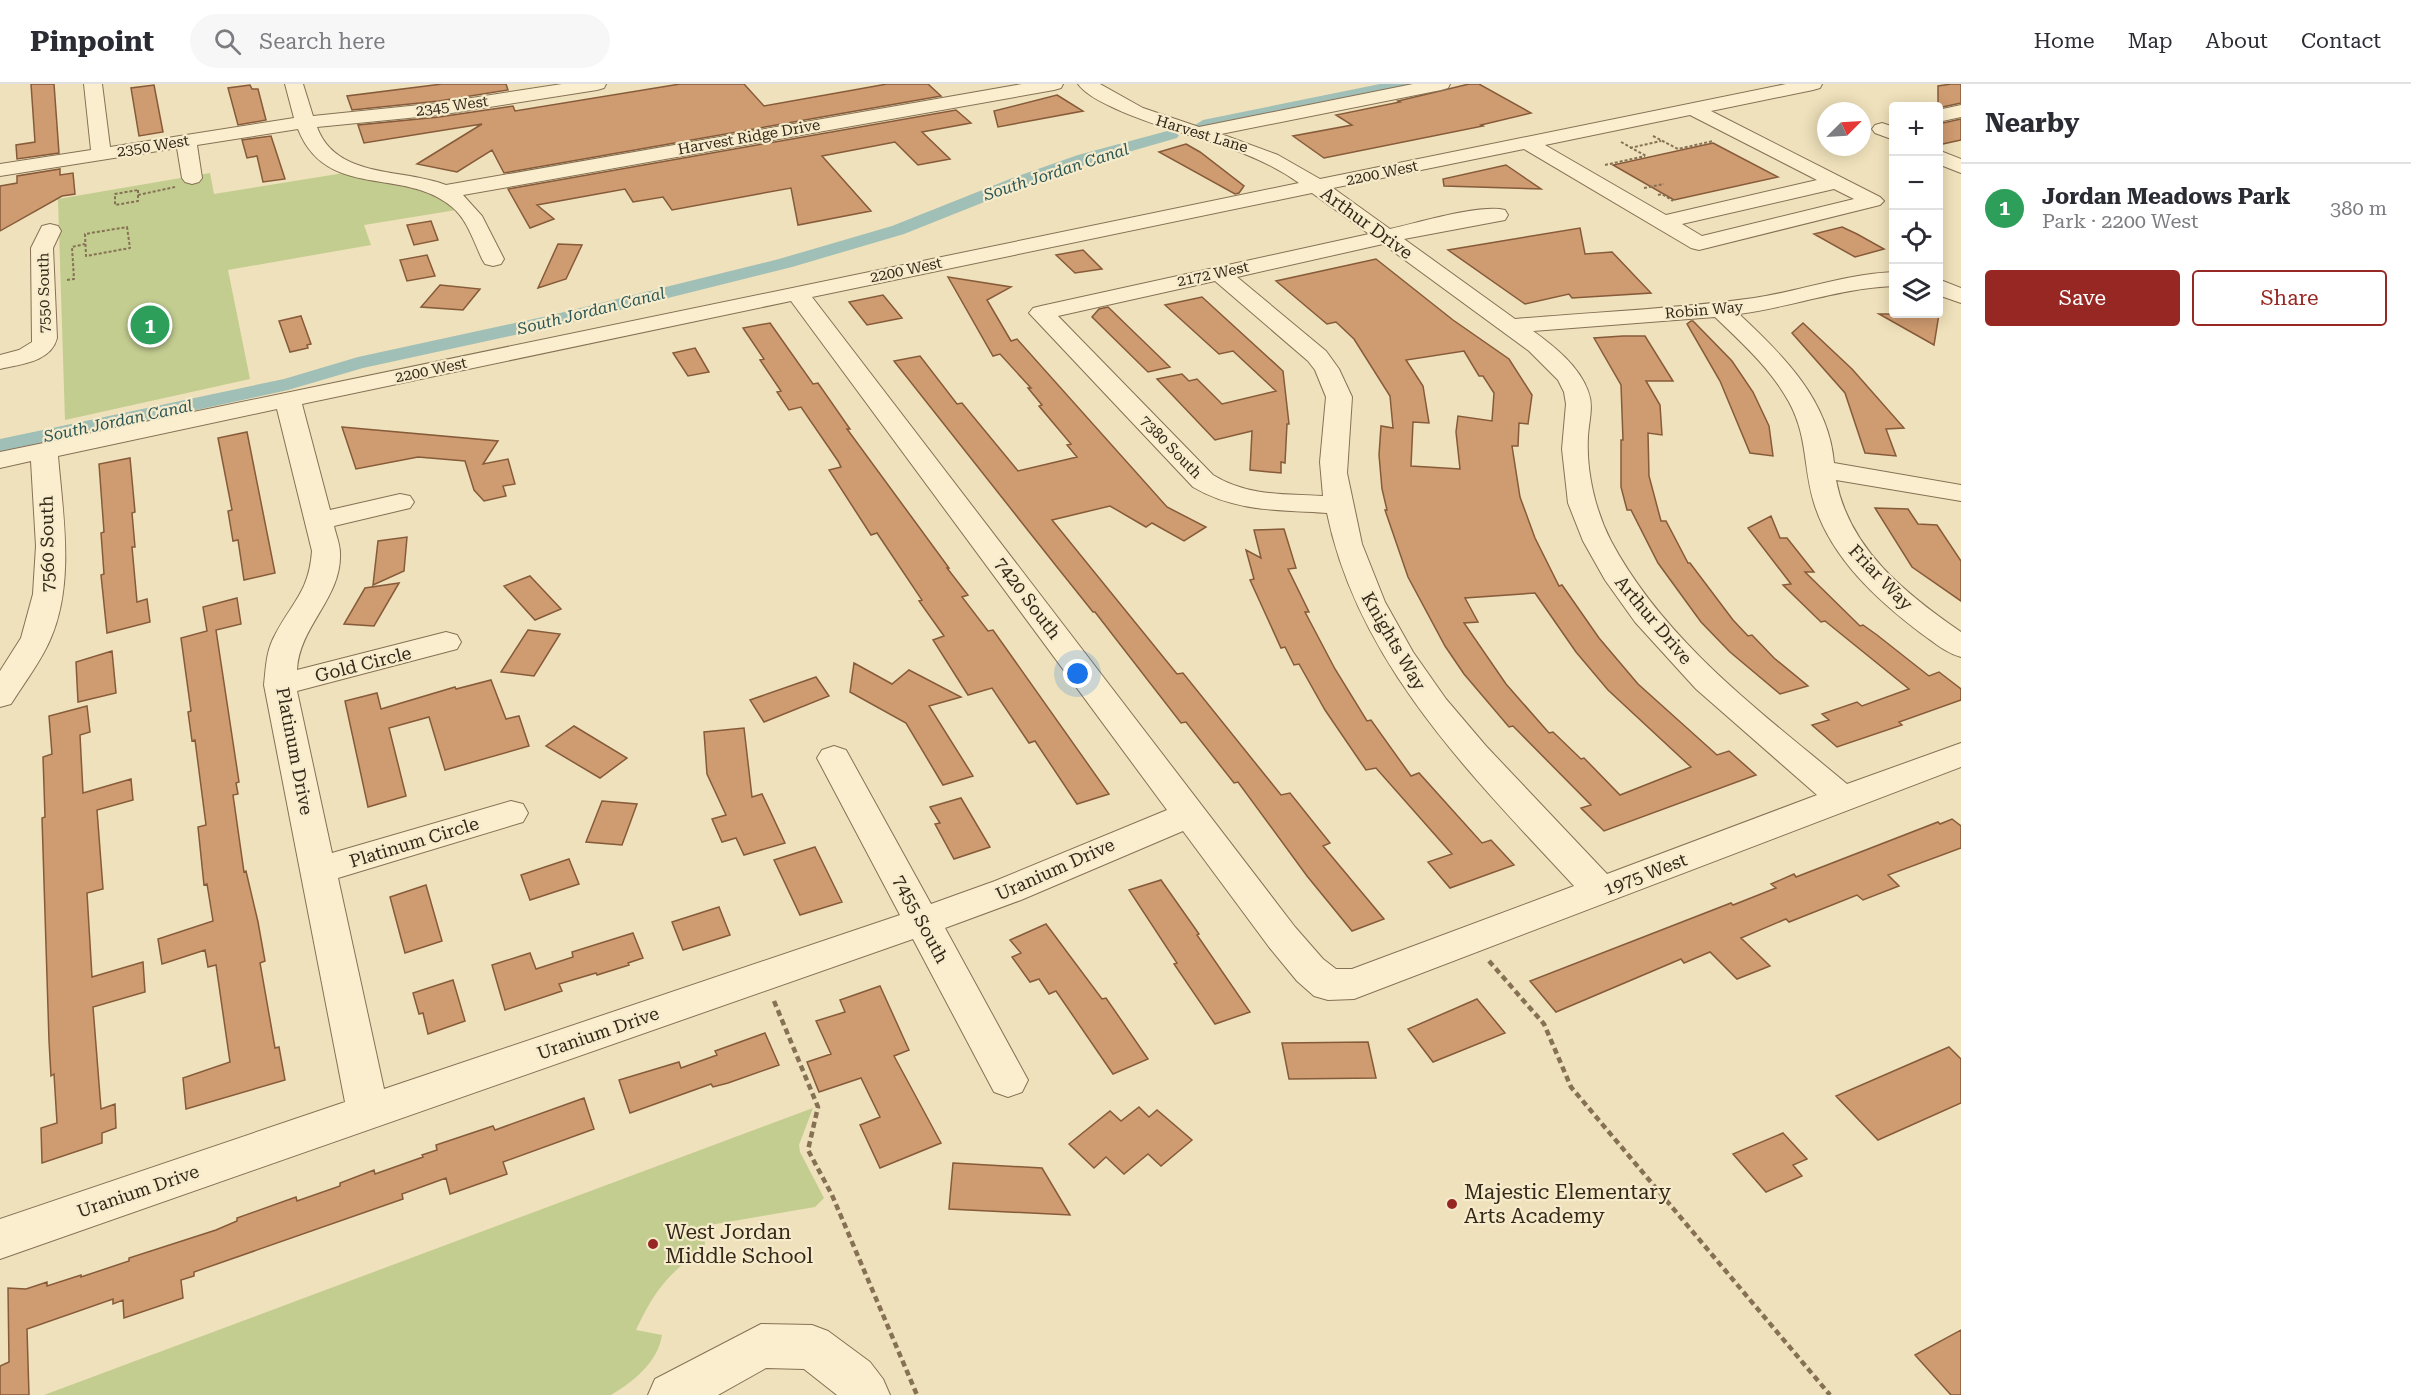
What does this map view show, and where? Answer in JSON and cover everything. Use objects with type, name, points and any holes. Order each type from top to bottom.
[{"type":"street","points":[[93,84],[101,154]]},
{"type":"street","points":[[294,84],[320,151],[332,161],[350,169],[445,192],[462,204],[470,214],[493,259]]},
{"type":"street","name":"2345 West","points":[[307,122],[439,109],[597,84]]},
{"type":"street","name":"Harvest Ridge Drive","points":[[445,192],[1054,84]]},
{"type":"street","name":"Harvest Lane","points":[[1087,84],[1137,113],[1255,150],[1276,160],[1316,186]]},
{"type":"street","points":[[1199,133],[1441,84]]},
{"type":"street","name":"2200 West","points":[[0,460],[1693,109],[1761,88],[1812,84]]},
{"type":"street","points":[[1528,143],[1699,243],[1874,201],[1693,109]]},
{"type":"street","points":[[1943,115],[1961,111]]},
{"type":"street","name":"2350 West","points":[[0,170],[307,122]]},
{"type":"street","points":[[186,140],[192,178]]},
{"type":"street","points":[[1943,158],[1961,167]]},
{"type":"street","points":[[1663,222],[1837,182]]},
{"type":"street","name":"Arthur Drive","points":[[1316,186],[1512,326],[1561,368],[1573,385],[1578,399],[1574,459],[1580,499],[1596,540],[1621,583],[1671,645],[1723,697],[1843,799]]},
{"type":"street","name":"2172 West","points":[[1041,313],[1386,237],[1497,215]]},
{"type":"street","name":"7550 South","points":[[0,362],[35,352],[43,346],[45,338],[42,248],[50,231]]},
{"type":"street","name":"Knights Way","points":[[1219,273],[1317,356],[1335,384],[1339,397],[1334,481],[1352,561],[1375,615],[1418,686],[1475,757],[1600,891]]},
{"type":"street","name":"Robin Way","points":[[1512,326],[1770,303],[1848,282],[1889,279]]},
{"type":"street","points":[[1943,288],[1961,296]]},
{"type":"street","name":"7420 South","points":[[797,293],[1282,937],[1310,970],[1328,985]]},
{"type":"street","name":"Friar Way","points":[[1720,309],[1772,358],[1795,388],[1811,420],[1822,469],[1823,487],[1842,535],[1871,572],[1909,608],[1961,647]]},
{"type":"street","name":"7380 South","points":[[1041,313],[1203,481],[1216,490],[1243,499],[1338,505]]},
{"type":"street","name":"Platinum Drive","points":[[288,401],[326,550],[325,570],[318,591],[290,635],[282,656],[280,685],[368,1112]]},
{"type":"street","name":"7560 South","points":[[0,696],[35,639],[46,608],[50,583],[44,451]]},
{"type":"street","points":[[1822,469],[1961,493]]},
{"type":"street","points":[[319,521],[400,502]]},
{"type":"street","name":"Gold Circle","points":[[280,685],[446,642]]},
{"type":"street","name":"1975 West","points":[[1328,985],[1354,984],[1961,754]]},
{"type":"street","name":"7455 South","points":[[834,758],[1008,1080]]},
{"type":"street","name":"Platinum Circle","points":[[318,871],[510,813]]},
{"type":"street","name":"Uranium Drive","points":[[0,1239],[922,922],[1018,887],[1110,844],[1191,815]]},
{"type":"street","points":[[672,1395],[761,1346],[812,1347],[853,1378],[866,1395]]},
{"type":"path","points":[[1652,135],[1678,149],[1713,141]]},
{"type":"path","points":[[1597,167],[1646,156],[1616,140]]},
{"type":"path","points":[[1630,148],[1662,141]]},
{"type":"path","points":[[138,195],[174,188],[192,178]]},
{"type":"path","points":[[1653,182],[1658,185]]},
{"type":"path","points":[[1636,190],[1664,184]]},
{"type":"path","points":[[138,190],[138,195],[138,201],[115,205],[115,194],[138,190]]},
{"type":"path","points":[[127,227],[130,248],[86,256],[85,234],[127,227]]},
{"type":"path","points":[[1486,958],[1544,1024],[1559,1053],[1564,1077],[1571,1087],[1830,1395]]},
{"type":"path","points":[[772,997],[818,1107],[808,1150],[832,1195],[917,1395]]},
{"type":"green space","points":[[210,173],[214,194],[344,173],[417,190],[442,199],[456,210],[364,225],[371,245],[228,270],[250,379],[65,420],[58,199]]},
{"type":"green space","name":"West Jordan Middle School","points":[[813,1108],[799,1145],[800,1152],[824,1198],[815,1207],[704,1226],[705,1248],[681,1266],[664,1283],[636,1330],[662,1335],[660,1345],[643,1370],[611,1395],[44,1395]]},
{"type":"building","points":[[31,84],[54,84],[59,153],[17,159],[16,145],[35,142]]},
{"type":"building","points":[[442,84],[506,84],[508,90],[439,101],[352,110],[347,96]]},
{"type":"building","points":[[680,84],[744,84],[764,106],[887,84],[928,84],[941,96],[504,173],[492,150],[457,172],[417,164],[482,124],[364,143],[358,125],[439,117],[513,106],[515,111]]},
{"type":"building","points":[[1469,84],[1479,84],[1531,113],[1481,125],[1483,126],[1324,158],[1293,136],[1352,125],[1336,115],[1400,102],[1398,101]]},
{"type":"building","points":[[1961,84],[1961,103],[1943,107],[1943,102],[1938,102],[1938,86]]},
{"type":"building","points":[[154,85],[163,132],[139,136],[131,88]]},
{"type":"building","points":[[250,85],[252,89],[258,89],[266,120],[238,125],[228,88]]},
{"type":"building","points":[[1057,95],[1083,111],[998,127],[994,111]]},
{"type":"building","points":[[956,110],[971,123],[922,132],[950,159],[918,165],[895,142],[822,156],[871,211],[798,225],[791,188],[672,210],[663,197],[633,202],[625,189],[537,205],[554,219],[530,228],[508,189]]},
{"type":"building","points":[[1961,119],[1961,140],[1943,144],[1943,123]]},
{"type":"building","points":[[271,136],[285,179],[263,182],[257,156],[247,158],[242,140]]},
{"type":"building","points":[[1713,143],[1778,177],[1674,200],[1613,165]]},
{"type":"building","points":[[1186,144],[1244,186],[1239,193],[1235,194],[1159,152]]},
{"type":"building","points":[[1506,165],[1541,189],[1444,186],[1443,179]]},
{"type":"building","points":[[60,169],[60,175],[73,173],[75,194],[62,196],[0,231],[0,186],[17,183],[17,176]]},
{"type":"building","points":[[431,221],[438,240],[414,245],[407,225]]},
{"type":"building","points":[[1842,227],[1884,249],[1855,257],[1814,234]]},
{"type":"building","points":[[1580,228],[1585,254],[1612,252],[1651,293],[1572,298],[1569,294],[1525,304],[1448,250]]},
{"type":"building","points":[[558,244],[582,245],[566,279],[538,288]]},
{"type":"building","points":[[1083,250],[1102,269],[1075,273],[1056,255]]},
{"type":"building","points":[[427,255],[435,276],[407,281],[400,260]]},
{"type":"building","points":[[1376,259],[1453,320],[1509,359],[1532,395],[1528,424],[1519,423],[1518,446],[1512,446],[1520,497],[1535,538],[1559,586],[1562,585],[1599,638],[1638,684],[1717,755],[1729,751],[1756,775],[1604,831],[1581,808],[1591,805],[1513,726],[1509,727],[1464,674],[1445,646],[1408,577],[1385,510],[1387,510],[1382,489],[1379,455],[1381,426],[1393,428],[1390,396],[1354,339],[1336,322],[1327,324],[1276,281]],"holes":[[[1464,351],[1479,376],[1483,376],[1494,393],[1492,421],[1458,416],[1456,432],[1460,469],[1411,466],[1413,422],[1429,423],[1423,386],[1406,360]],[[1535,593],[1576,652],[1608,690],[1691,767],[1620,795],[1584,758],[1581,759],[1553,732],[1549,733],[1506,684],[1464,623],[1478,622],[1465,598]]]},
{"type":"building","points":[[948,277],[1011,287],[987,300],[1011,341],[1017,339],[1167,507],[1206,527],[1184,541],[1152,523],[1146,527],[1110,506],[1052,520],[1177,674],[1183,673],[1281,795],[1290,793],[1330,843],[1323,846],[1384,919],[1352,931],[1307,876],[1238,782],[1234,783],[1186,722],[1181,723],[894,361],[920,356],[957,404],[962,403],[1018,471],[1077,457],[1067,445],[1071,444],[1039,406],[1042,405],[1028,388],[1031,388],[1000,354],[993,356]]},
{"type":"building","points":[[440,285],[480,289],[463,310],[421,307]]},
{"type":"building","points":[[883,295],[902,318],[867,325],[849,302]]},
{"type":"building","points":[[1202,297],[1283,371],[1289,424],[1287,424],[1285,463],[1281,462],[1281,473],[1250,470],[1252,431],[1215,440],[1157,379],[1182,374],[1189,381],[1197,379],[1222,404],[1276,391],[1233,351],[1219,354],[1165,305]]},
{"type":"building","points":[[1108,307],[1170,367],[1148,372],[1092,317],[1099,309]]},
{"type":"building","points":[[1879,314],[1889,314],[1889,318],[1938,318],[1934,345]]},
{"type":"building","points":[[301,316],[311,344],[307,345],[308,348],[290,352],[279,321]]},
{"type":"building","points":[[1691,321],[1732,361],[1753,392],[1769,426],[1773,456],[1750,453],[1720,381],[1687,324]]},
{"type":"building","points":[[770,323],[813,384],[818,383],[850,429],[847,429],[968,595],[962,597],[988,631],[993,630],[1109,794],[1077,804],[1035,741],[1029,743],[992,688],[968,695],[933,640],[944,636],[919,601],[922,600],[877,533],[871,535],[829,470],[841,467],[838,461],[801,407],[789,410],[777,392],[781,391],[760,360],[764,359],[743,328]]},
{"type":"building","points":[[1803,323],[1852,369],[1904,428],[1886,429],[1896,456],[1865,453],[1845,393],[1792,333]]},
{"type":"building","points":[[1645,336],[1673,381],[1646,381],[1660,405],[1662,435],[1648,433],[1649,476],[1661,521],[1666,521],[1688,563],[1733,620],[1748,636],[1752,635],[1774,658],[1808,686],[1780,694],[1730,652],[1701,622],[1658,563],[1631,510],[1627,510],[1621,487],[1621,440],[1623,440],[1621,385],[1594,338]]},
{"type":"building","points":[[695,348],[709,372],[688,376],[673,353]]},
{"type":"building","points":[[342,427],[498,441],[483,464],[508,459],[515,484],[503,486],[506,496],[484,501],[474,490],[465,461],[418,457],[356,469]]},
{"type":"building","points":[[247,432],[275,573],[244,580],[238,540],[233,541],[228,511],[232,510],[218,438]]},
{"type":"building","points":[[130,458],[135,512],[132,513],[135,547],[132,547],[137,602],[147,599],[150,622],[107,633],[101,575],[104,574],[101,533],[104,532],[99,464]]},
{"type":"building","points":[[1875,508],[1908,509],[1918,524],[1937,525],[1961,561],[1961,601],[1912,567]]},
{"type":"building","points":[[1771,516],[1780,538],[1787,538],[1814,572],[1805,572],[1860,626],[1863,625],[1877,635],[1929,676],[1939,672],[1961,689],[1961,700],[1899,722],[1902,725],[1837,747],[1812,725],[1829,720],[1822,714],[1857,702],[1862,706],[1909,689],[1825,621],[1821,622],[1783,585],[1791,584],[1748,528]]},
{"type":"building","points":[[1284,529],[1296,568],[1288,569],[1309,612],[1305,612],[1335,669],[1367,721],[1371,720],[1411,776],[1419,773],[1482,843],[1491,840],[1514,865],[1450,888],[1428,862],[1452,854],[1376,768],[1366,770],[1325,710],[1299,664],[1294,665],[1285,647],[1281,648],[1250,580],[1254,579],[1246,550],[1261,558],[1254,530]]},
{"type":"building","points":[[407,537],[404,571],[373,585],[378,541]]},
{"type":"building","points":[[530,576],[561,609],[535,620],[504,586]]},
{"type":"building","points":[[399,583],[374,626],[344,624],[365,588]]},
{"type":"building","points":[[237,598],[241,624],[216,630],[239,782],[236,783],[238,794],[233,795],[244,872],[246,871],[258,922],[265,961],[260,963],[275,1048],[279,1047],[285,1080],[186,1109],[183,1078],[230,1062],[216,965],[208,967],[205,950],[162,964],[158,939],[213,921],[207,884],[204,885],[198,827],[206,825],[195,740],[192,741],[188,712],[191,711],[181,638],[207,631],[203,607]]},
{"type":"building","points":[[528,630],[560,634],[534,676],[501,672]]},
{"type":"building","points":[[112,651],[116,693],[78,702],[76,662]]},
{"type":"building","points":[[854,663],[892,684],[909,670],[961,697],[929,706],[973,776],[943,785],[906,723],[850,692]]},
{"type":"building","points":[[816,677],[829,696],[764,722],[750,700]]},
{"type":"building","points":[[491,680],[506,719],[519,716],[529,746],[445,770],[429,717],[389,728],[406,796],[368,807],[345,701],[377,693],[381,709],[455,687],[456,689]]},
{"type":"building","points":[[87,706],[90,732],[80,735],[83,793],[131,779],[133,800],[97,810],[103,889],[87,893],[92,977],[143,962],[145,992],[93,1007],[101,1109],[115,1104],[116,1128],[102,1133],[102,1143],[42,1163],[41,1128],[57,1123],[49,1041],[42,818],[45,817],[43,757],[52,754],[49,716]]},
{"type":"building","points":[[574,726],[627,758],[600,778],[546,746]]},
{"type":"building","points":[[744,728],[752,797],[762,794],[785,843],[744,855],[736,838],[722,842],[712,819],[726,815],[707,774],[704,732]]},
{"type":"building","points":[[961,798],[990,847],[954,859],[935,824],[940,823],[930,807]]},
{"type":"building","points":[[602,801],[637,804],[622,845],[586,842]]},
{"type":"building","points":[[1952,819],[1961,826],[1961,848],[1888,875],[1899,886],[1863,900],[1857,895],[1789,922],[1786,919],[1741,938],[1770,966],[1737,979],[1710,952],[1684,963],[1681,959],[1556,1012],[1530,981],[1731,903],[1733,905],[1776,888],[1771,884],[1794,874],[1796,877],[1938,822],[1940,824]]},
{"type":"building","points":[[815,847],[842,902],[800,915],[774,860]]},
{"type":"building","points":[[569,859],[579,884],[530,900],[521,875]]},
{"type":"building","points":[[1161,880],[1250,1012],[1215,1024],[1174,964],[1177,963],[1129,890]]},
{"type":"building","points":[[426,885],[442,941],[405,953],[390,897]]},
{"type":"building","points":[[719,907],[730,935],[683,950],[672,922]]},
{"type":"building","points":[[1046,924],[1102,999],[1106,998],[1148,1059],[1113,1074],[1056,991],[1049,994],[1039,979],[1030,982],[1012,957],[1021,953],[1010,940]]},
{"type":"building","points":[[633,933],[643,958],[597,975],[596,973],[559,984],[562,991],[505,1010],[492,965],[530,953],[536,969],[573,957],[572,952]]},
{"type":"building","points":[[453,980],[465,1021],[428,1034],[423,1013],[419,1014],[413,993]]},
{"type":"building","points":[[880,986],[909,1050],[894,1056],[941,1143],[880,1168],[860,1125],[880,1117],[861,1078],[819,1092],[807,1062],[831,1054],[816,1021],[845,1012],[840,1000]]},
{"type":"building","points":[[1477,999],[1505,1033],[1433,1062],[1408,1029]]},
{"type":"building","points":[[765,1033],[779,1065],[728,1083],[713,1087],[711,1084],[630,1113],[619,1080],[679,1062],[681,1068],[717,1055],[715,1051]]},
{"type":"building","points":[[1368,1042],[1376,1078],[1289,1079],[1282,1043]]},
{"type":"building","points":[[1949,1047],[1961,1059],[1961,1103],[1878,1140],[1836,1096]]},
{"type":"building","points":[[584,1098],[594,1129],[503,1162],[507,1174],[450,1194],[446,1178],[402,1194],[403,1199],[194,1272],[194,1276],[181,1280],[183,1298],[124,1318],[123,1300],[113,1304],[113,1299],[27,1329],[29,1395],[0,1395],[0,1366],[9,1362],[8,1288],[26,1289],[47,1282],[47,1286],[81,1275],[81,1277],[129,1261],[129,1258],[216,1230],[237,1221],[237,1218],[296,1197],[297,1201],[340,1186],[340,1183],[374,1170],[375,1174],[423,1157],[422,1155],[437,1150],[436,1145],[493,1126],[495,1130]]},
{"type":"building","points":[[1139,1107],[1149,1117],[1157,1110],[1192,1140],[1161,1166],[1148,1154],[1124,1174],[1106,1157],[1094,1168],[1069,1144],[1110,1111],[1121,1121]]},
{"type":"building","points":[[1783,1133],[1807,1159],[1793,1165],[1802,1176],[1766,1192],[1733,1154]]},
{"type":"building","points":[[953,1163],[1042,1168],[1070,1215],[949,1209]]},
{"type":"building","points":[[1961,1330],[1961,1395],[1951,1395],[1915,1355]]},
{"type":"waterway","name":"South Jordan Canal","points":[[1203,125],[1402,84]]},
{"type":"waterway","name":"South Jordan Canal","points":[[0,446],[288,384],[358,363],[552,321],[785,263],[898,230],[1021,181],[1084,159],[1171,135]]},
{"type":"place","name":"Jordan Meadows Park","points":[[150,325]]},
{"type":"place","name":"Majestic Elementary Arts Academy","points":[[1452,1204]]},
{"type":"place","name":"West Jordan Middle School","points":[[653,1244]]}]
